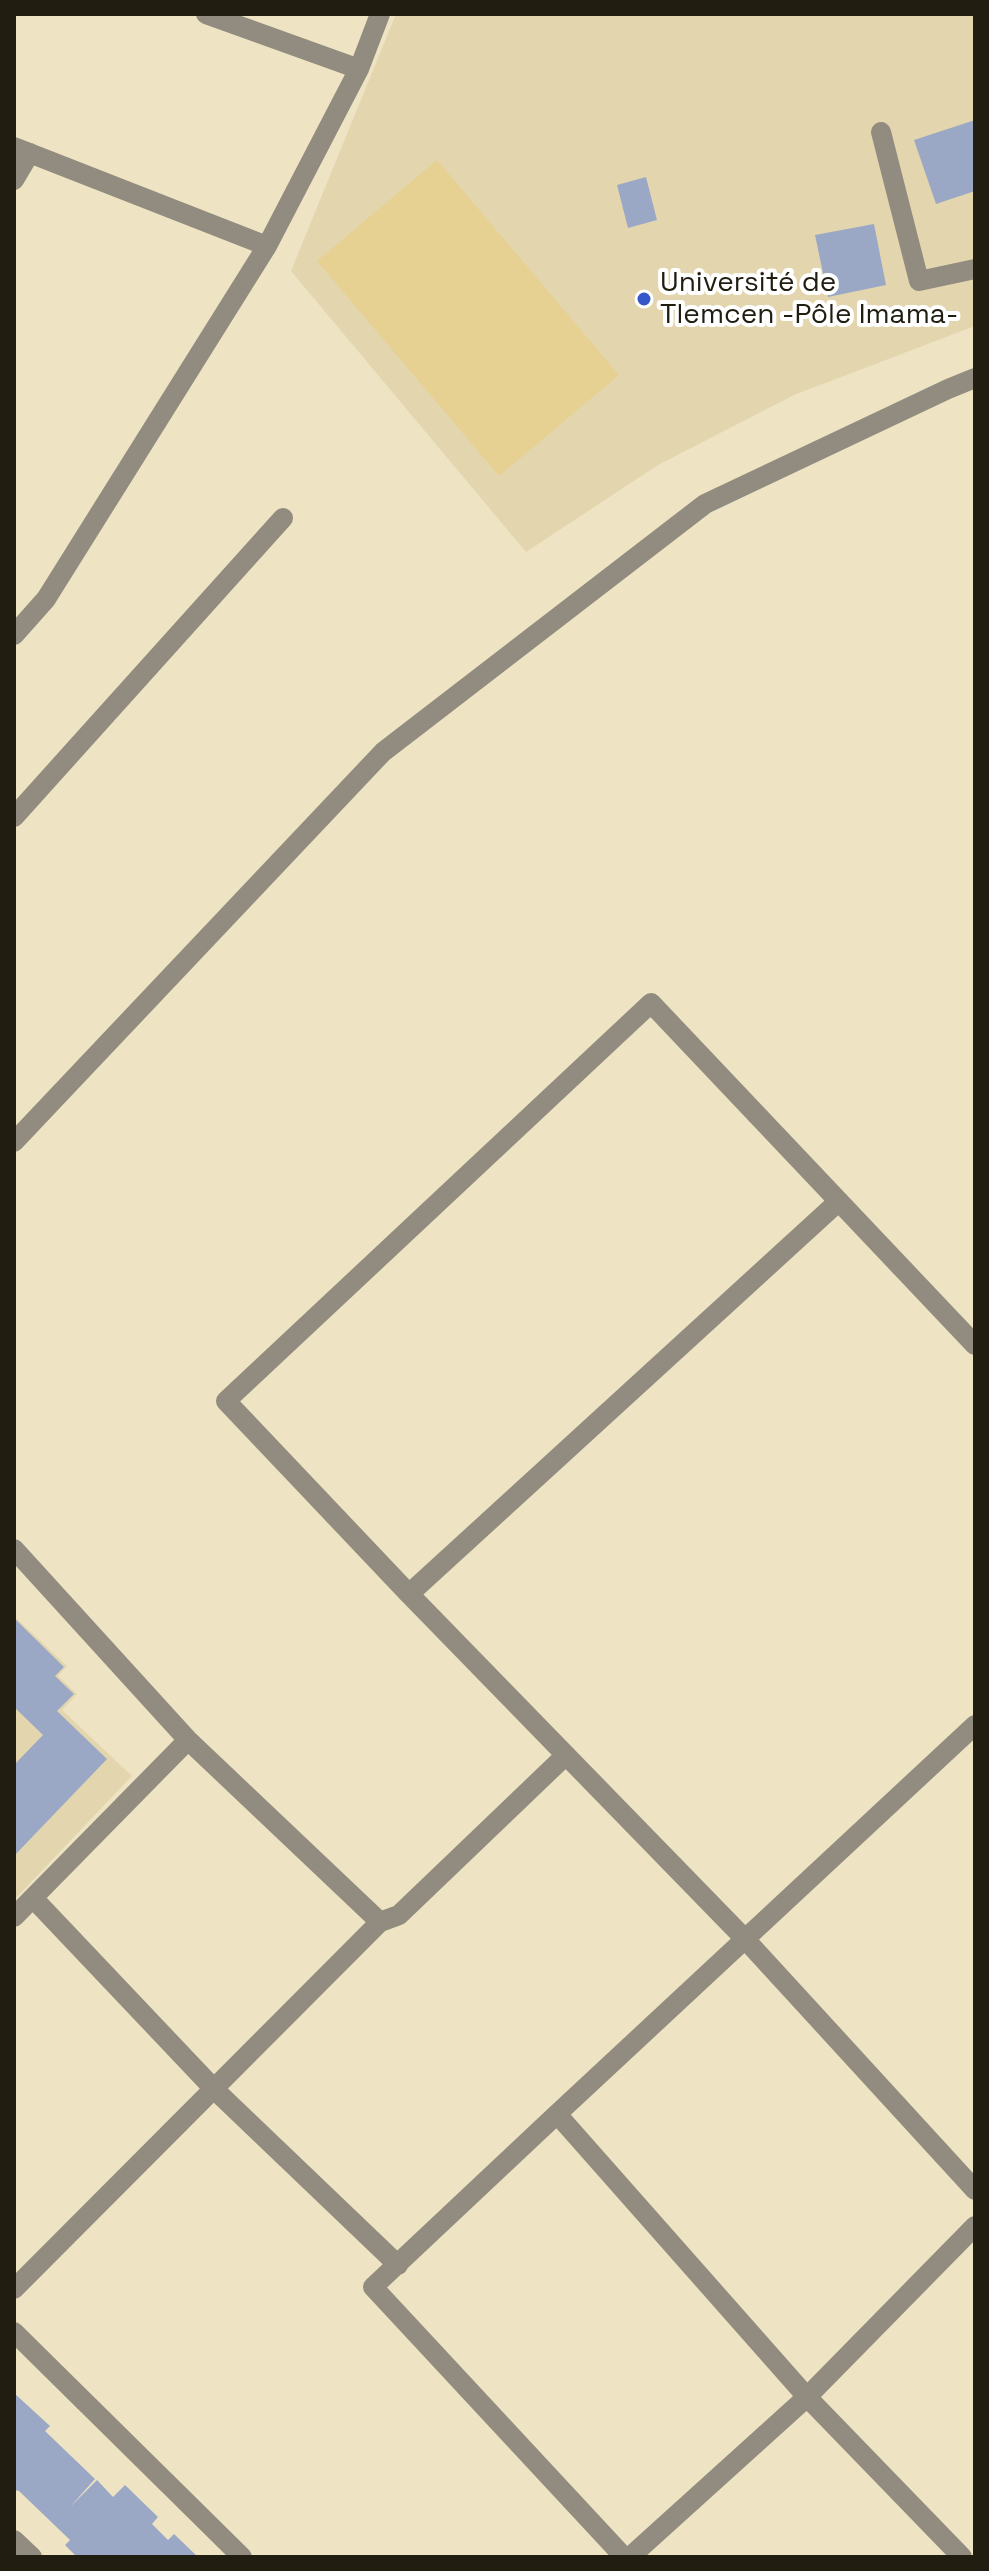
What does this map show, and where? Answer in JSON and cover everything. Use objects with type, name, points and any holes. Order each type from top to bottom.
[{"type":"street","points":[[206,14],[359,69]]},
{"type":"street","points":[[14,635],[46,599],[267,246],[359,69],[380,14]]},
{"type":"street","points":[[881,132],[919,281],[975,269]]},
{"type":"street","points":[[14,180],[22,150],[267,246]]},
{"type":"street","points":[[14,1142],[383,752],[705,504],[975,378]]},
{"type":"street","points":[[14,817],[283,518]]},
{"type":"street","points":[[975,1345],[651,1003],[226,1401],[745,1939],[975,2190]]},
{"type":"street","points":[[409,1594],[839,1201]]},
{"type":"street","points":[[14,1549],[188,1740],[380,1922]]},
{"type":"street","points":[[975,1725],[373,2287],[627,2557],[807,2397],[975,2226]]},
{"type":"street","points":[[14,1917],[188,1740]]},
{"type":"street","points":[[14,2289],[380,1922],[399,1915],[566,1755]]},
{"type":"street","points":[[33,1898],[215,2090],[398,2265]]},
{"type":"street","points":[[557,2114],[807,2397],[962,2557]]},
{"type":"street","points":[[14,2332],[242,2557]]},
{"type":"street","points":[[14,2540],[32,2557]]},
{"type":"shaded area","name":"Université de Tlemcen -Pôle Imama-","points":[[396,14],[975,14],[975,326],[794,395],[658,465],[526,552],[291,271]]},
{"type":"shaded area","points":[[437,160],[619,375],[499,476],[317,261]]},
{"type":"shaded area","points":[[14,1616],[67,1666],[58,1676],[77,1694],[62,1710],[132,1776],[14,1900]]},
{"type":"building","points":[[975,120],[975,191],[936,204],[914,140]]},
{"type":"building","points":[[646,177],[657,220],[628,228],[617,185]]},
{"type":"building","points":[[874,224],[886,285],[828,297],[815,235]]},
{"type":"building","points":[[14,1618],[64,1667],[55,1676],[74,1694],[57,1711],[107,1759],[14,1856],[14,1765],[43,1735],[14,1707]]},
{"type":"building","points":[[14,2393],[50,2426],[45,2431],[95,2479],[70,2507],[97,2480],[113,2497],[125,2485],[158,2517],[152,2524],[168,2540],[174,2534],[198,2557],[77,2557],[65,2545],[70,2540],[19,2491],[14,2490]]},
{"type":"place","name":"Université de Tlemcen -Pôle Imama-","points":[[644,299]]}]
